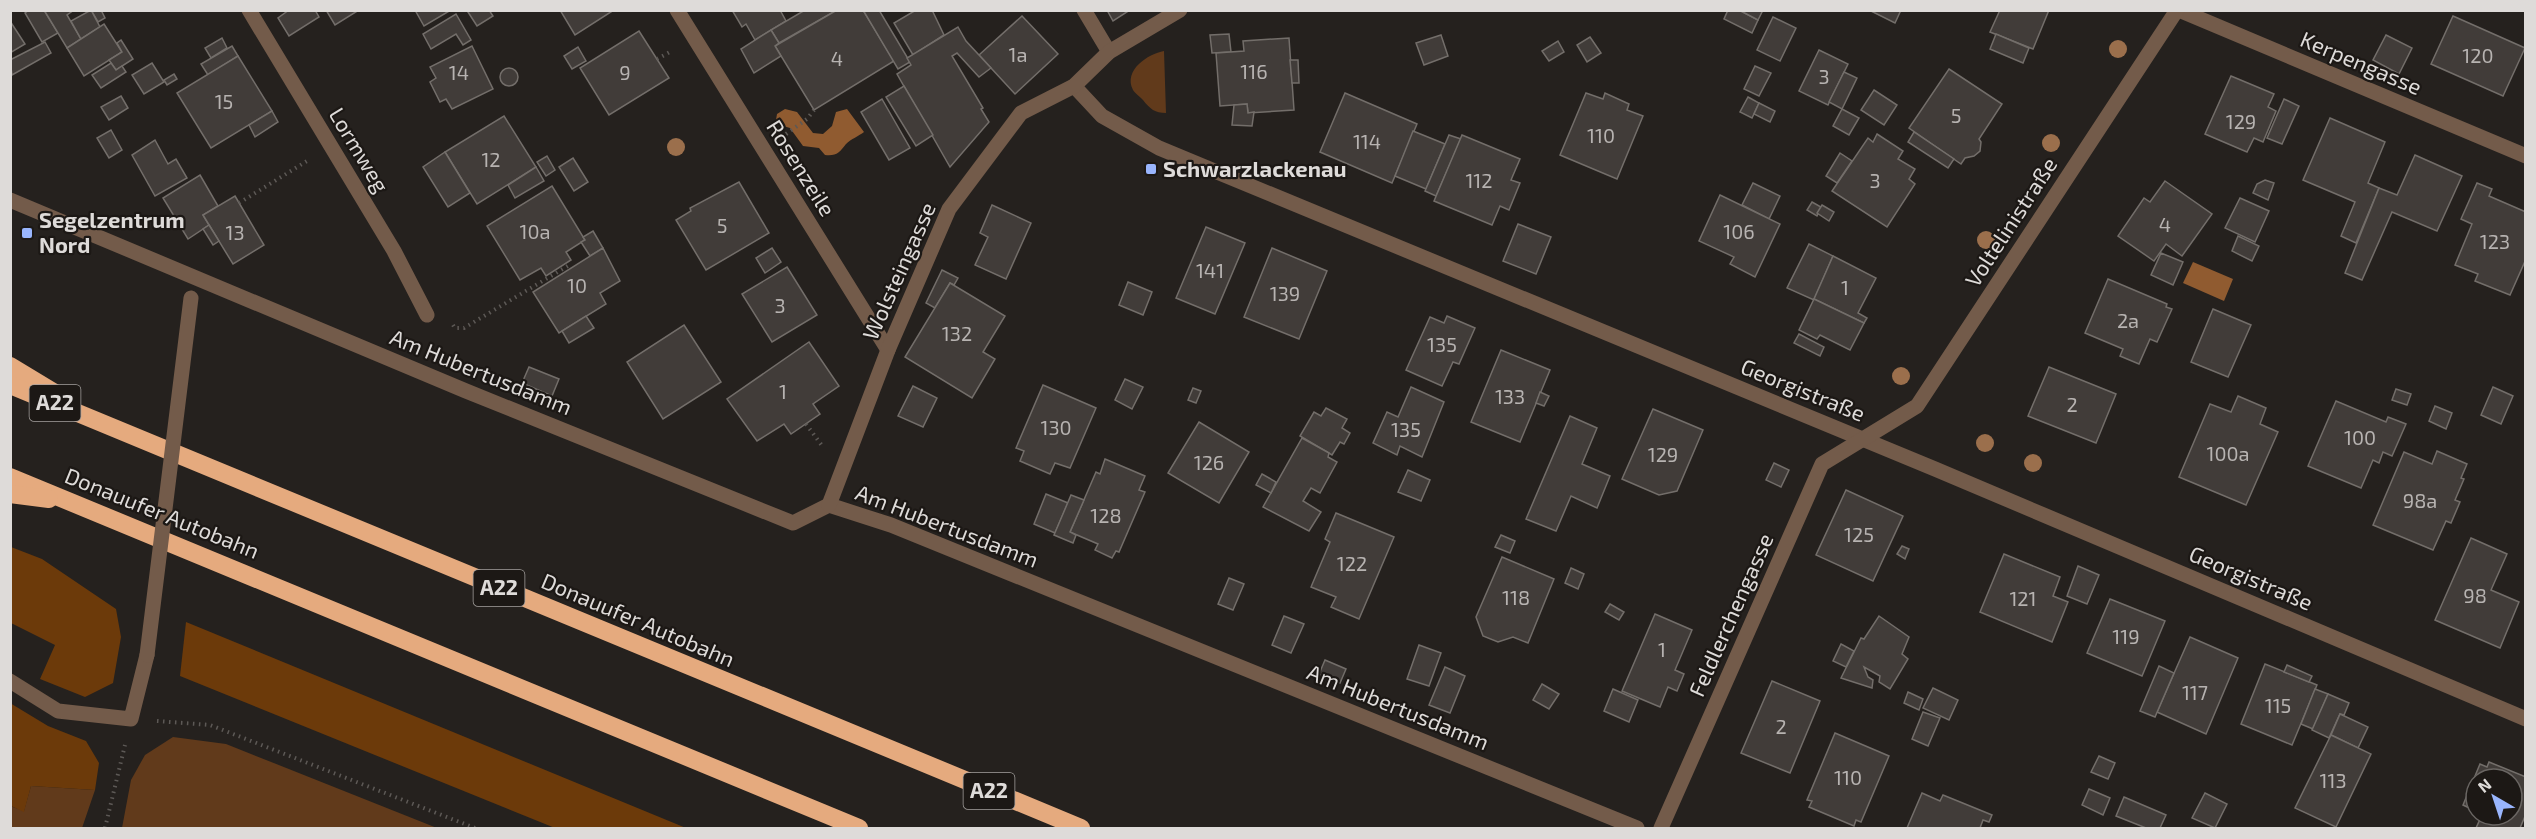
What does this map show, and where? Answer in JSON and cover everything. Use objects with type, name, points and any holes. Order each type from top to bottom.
[{"type":"highway","points":[[10,366],[100,421]]},
{"type":"highway","name":"Donauufer Autobahn","points":[[10,385],[897,754],[1081,828]]},
{"type":"highway","name":"Donauufer Autobahn","points":[[10,477],[859,828]]},
{"type":"highway","points":[[10,494],[75,503]]},
{"type":"street","name":"Lormweg","points":[[249,10],[394,251],[427,315]]},
{"type":"street","name":"Rosenzeile","points":[[677,10],[888,350]]},
{"type":"street","points":[[1084,10],[1109,52]]},
{"type":"street","name":"Wolsteingasse","points":[[829,505],[888,350],[949,208],[1021,113],[1074,86],[1109,52],[1180,10]]},
{"type":"street","name":"Kerpengasse","points":[[2178,10],[2526,156]]},
{"type":"street","name":"Voltelinistraße","points":[[1864,440],[1917,406],[2178,10]]},
{"type":"street","name":"Georgistraße","points":[[1074,86],[1102,116],[1159,148],[1864,440],[2526,719]]},
{"type":"street","name":"Am Hubertusdamm","points":[[10,200],[194,279],[793,523],[829,505],[900,529],[1636,828]]},
{"type":"street","points":[[10,681],[58,711],[131,719],[147,655],[194,279]]},
{"type":"street","name":"Feldlerchengasse","points":[[1660,828],[1822,464],[1864,440]]},
{"type":"path","points":[[789,131],[807,119],[814,110]]},
{"type":"path","points":[[238,202],[331,147]]},
{"type":"path","points":[[455,328],[464,328],[571,264]]},
{"type":"path","points":[[105,828],[131,719],[210,724],[475,828]]},
{"type":"shaded area","points":[[1164,51],[1166,113],[1150,108],[1134,91],[1131,83],[1131,76],[1139,64]]},
{"type":"shaded area","points":[[785,109],[797,112],[813,133],[823,134],[832,126],[836,112],[847,109],[864,132],[848,142],[837,153],[825,155],[819,148],[803,146],[790,128],[780,125],[776,120],[777,114]]},
{"type":"shaded area","points":[[2193,262],[2233,279],[2224,301],[2183,283]]},
{"type":"shaded area","points":[[11,547],[42,559],[116,609],[121,637],[113,683],[85,697],[40,679],[55,645],[11,623]]},
{"type":"shaded area","points":[[186,622],[686,828],[555,828],[180,676]]},
{"type":"shaded area","points":[[10,703],[48,726],[86,741],[99,763],[95,790],[31,786],[24,812],[11,806]]},
{"type":"shaded area","points":[[173,737],[226,744],[437,828],[122,828],[131,780],[145,755]]},
{"type":"shaded area","points":[[31,786],[95,790],[82,828],[11,828],[10,806],[24,811]]},
{"type":"building","points":[[29,10],[44,10],[58,33],[42,42],[25,13]]},
{"type":"building","points":[[44,10],[74,10],[67,15],[81,39],[67,48]]},
{"type":"building","points":[[91,10],[101,10],[105,18],[98,22]]},
{"type":"building","points":[[91,10],[100,27],[81,39],[71,21]]},
{"type":"building","points":[[289,10],[315,10],[319,17],[289,36],[278,18]]},
{"type":"building","points":[[326,10],[359,10],[335,25]]},
{"type":"building","points":[[415,10],[451,10],[424,26]]},
{"type":"building","points":[[470,10],[489,10],[493,16],[477,26],[468,12]]},
{"type":"building","points":[[560,10],[614,10],[575,35]]},
{"type":"building","points":[[732,10],[780,10],[786,21],[755,40],[746,24],[742,27]]},
{"type":"building","points":[[805,10],[837,10],[779,43],[771,30]]},
{"type":"building","points":[[837,10],[863,10],[894,61],[814,110],[775,46]]},
{"type":"building","points":[[863,10],[879,10],[910,62],[898,69]]},
{"type":"building","points":[[916,10],[932,10],[944,35],[913,55],[894,23]]},
{"type":"building","points":[[1107,10],[1130,10],[1113,21]]},
{"type":"building","points":[[1728,10],[1739,10],[1758,20],[1752,33],[1724,19]]},
{"type":"building","points":[[1739,10],[1763,10],[1758,20]]},
{"type":"building","points":[[1869,10],[1901,10],[1895,23]]},
{"type":"building","points":[[2000,10],[2049,10],[2033,49],[1990,32]]},
{"type":"building","points":[[456,14],[471,40],[463,45],[456,34],[431,49],[423,34]]},
{"type":"building","points":[[1022,16],[1058,54],[1015,94],[979,55]]},
{"type":"building","points":[[2453,16],[2525,48],[2503,96],[2431,64]]},
{"type":"building","points":[[1773,17],[1796,28],[1780,61],[1757,50]]},
{"type":"building","points":[[10,21],[25,44],[10,53]]},
{"type":"building","points":[[104,24],[122,52],[84,76],[67,48]]},
{"type":"building","points":[[958,27],[966,41],[991,68],[979,77],[957,53],[952,56],[989,122],[950,167],[897,74],[911,65],[907,58]]},
{"type":"building","points":[[771,30],[779,43],[775,46],[781,56],[754,73],[741,49]]},
{"type":"building","points":[[639,31],[669,78],[609,115],[580,68]]},
{"type":"building","points":[[1229,34],[1231,52],[1212,53],[1210,35]]},
{"type":"building","points":[[1996,34],[2029,48],[2023,63],[1990,49]]},
{"type":"building","points":[[1441,35],[1448,56],[1424,65],[1416,43]]},
{"type":"building","points":[[2386,35],[2412,48],[2399,74],[2373,60]]},
{"type":"building","points":[[1590,37],[1601,53],[1587,62],[1577,45]]},
{"type":"building","points":[[222,38],[227,48],[211,58],[205,48]]},
{"type":"building","points":[[1289,38],[1294,110],[1248,113],[1247,104],[1220,106],[1216,53],[1244,51],[1243,41]]},
{"type":"building","points":[[121,40],[133,59],[116,70],[109,60],[122,52],[117,43]]},
{"type":"building","points":[[1558,41],[1564,52],[1549,61],[1542,51]]},
{"type":"building","points":[[45,42],[51,53],[12,75],[10,60]]},
{"type":"building","points":[[232,46],[238,56],[208,75],[201,64]]},
{"type":"building","points":[[472,46],[493,89],[452,109],[446,99],[440,102],[430,82],[436,78],[430,67]]},
{"type":"building","points":[[578,47],[586,61],[572,69],[564,56]]},
{"type":"building","points":[[1819,50],[1848,64],[1828,105],[1799,91]]},
{"type":"building","points":[[238,56],[272,111],[211,148],[177,93]]},
{"type":"building","points":[[1290,60],[1298,60],[1299,83],[1292,83]]},
{"type":"building","points":[[111,63],[116,70],[122,66],[126,72],[101,88],[92,75]]},
{"type":"building","points":[[152,63],[164,82],[144,94],[132,75]]},
{"type":"building","points":[[1755,66],[1771,73],[1759,96],[1744,89]]},
{"type":"building","points":[[509,68],[515,71],[518,77],[515,83],[509,86],[503,83],[500,77],[503,71]]},
{"type":"building","points":[[1949,69],[2002,104],[1979,139],[1980,151],[1974,156],[1965,158],[1961,164],[1909,128]]},
{"type":"building","points":[[1844,72],[1857,78],[1842,109],[1829,102]]},
{"type":"building","points":[[174,74],[177,79],[167,85],[164,80]]},
{"type":"building","points":[[2231,76],[2274,94],[2268,107],[2276,111],[2263,142],[2254,138],[2247,152],[2205,134]]},
{"type":"building","points":[[904,86],[933,135],[916,146],[886,97]]},
{"type":"building","points":[[1874,90],[1897,105],[1884,125],[1861,110]]},
{"type":"building","points":[[1345,93],[1417,124],[1392,183],[1320,152]]},
{"type":"building","points":[[1586,93],[1603,99],[1605,93],[1629,104],[1627,110],[1643,116],[1617,179],[1560,155]]},
{"type":"building","points":[[121,96],[128,108],[109,120],[101,107]]},
{"type":"building","points":[[1748,97],[1759,103],[1752,118],[1740,112]]},
{"type":"building","points":[[882,99],[910,148],[889,160],[861,112]]},
{"type":"building","points":[[2284,99],[2299,106],[2282,144],[2267,138]]},
{"type":"building","points":[[1759,103],[1775,111],[1770,122],[1754,114]]},
{"type":"building","points":[[1247,104],[1248,113],[1254,112],[1252,126],[1232,125],[1234,105]]},
{"type":"building","points":[[1842,109],[1859,118],[1849,135],[1833,126]]},
{"type":"building","points":[[272,111],[278,122],[255,137],[249,125]]},
{"type":"building","points":[[504,116],[536,167],[477,204],[445,152]]},
{"type":"building","points":[[2330,118],[2385,142],[2368,183],[2379,188],[2356,243],[2341,236],[2355,202],[2303,180]]},
{"type":"building","points":[[111,130],[122,150],[109,158],[97,138]]},
{"type":"building","points":[[1413,131],[1445,144],[1426,189],[1395,176]]},
{"type":"building","points":[[1914,132],[1954,159],[1948,168],[1908,142]]},
{"type":"building","points":[[1877,134],[1903,151],[1898,159],[1915,169],[1909,179],[1915,184],[1887,227],[1832,191],[1868,138],[1873,142]]},
{"type":"building","points":[[1449,135],[1461,139],[1436,196],[1425,191]]},
{"type":"building","points":[[1462,135],[1520,159],[1511,180],[1520,183],[1509,210],[1500,206],[1492,225],[1434,201]]},
{"type":"building","points":[[155,140],[168,164],[176,159],[187,178],[155,196],[132,155]]},
{"type":"building","points":[[445,152],[470,193],[448,207],[423,167]]},
{"type":"building","points":[[1840,153],[1852,161],[1837,183],[1826,176]]},
{"type":"building","points":[[2415,155],[2462,176],[2437,231],[2392,212],[2362,280],[2345,273],[2379,188],[2397,195]]},
{"type":"building","points":[[547,156],[555,170],[546,176],[537,162]]},
{"type":"building","points":[[573,158],[588,182],[574,191],[559,167]]},
{"type":"building","points":[[536,167],[544,181],[515,198],[508,185]]},
{"type":"building","points":[[200,175],[218,206],[203,215],[209,225],[188,239],[163,198]]},
{"type":"building","points":[[2265,180],[2274,183],[2268,200],[2253,193],[2257,184]]},
{"type":"building","points":[[2165,181],[2212,214],[2182,256],[2166,244],[2154,261],[2118,236],[2144,198],[2150,202]]},
{"type":"building","points":[[739,182],[769,233],[706,270],[676,220],[691,211],[690,208]]},
{"type":"building","points":[[1753,183],[1780,196],[1769,219],[1742,205]]},
{"type":"building","points":[[2477,183],[2492,189],[2489,196],[2526,212],[2526,259],[2510,295],[2475,281],[2478,274],[2455,265],[2472,224],[2461,219]]},
{"type":"building","points":[[552,186],[585,240],[566,252],[571,260],[546,276],[541,268],[520,280],[487,226]]},
{"type":"building","points":[[1720,195],[1780,224],[1755,277],[1730,264],[1734,257],[1699,241]]},
{"type":"building","points":[[235,196],[264,245],[233,264],[203,215]]},
{"type":"building","points":[[2240,198],[2269,211],[2255,242],[2225,228]]},
{"type":"building","points":[[1812,202],[1821,207],[1817,216],[1807,210]]},
{"type":"building","points":[[992,205],[1031,223],[1006,279],[975,265],[988,237],[980,233]]},
{"type":"building","points":[[1822,205],[1834,212],[1829,221],[1817,213]]},
{"type":"building","points":[[1518,224],[1551,237],[1536,274],[1503,261]]},
{"type":"building","points":[[209,225],[219,241],[213,245],[203,229]]},
{"type":"building","points":[[1206,227],[1245,243],[1215,314],[1176,298]]},
{"type":"building","points":[[593,231],[603,248],[590,256],[581,242],[585,240],[583,237]]},
{"type":"building","points":[[2238,236],[2259,246],[2252,261],[2232,251]]},
{"type":"building","points":[[1809,244],[1833,256],[1814,300],[1787,288]]},
{"type":"building","points":[[603,248],[620,281],[600,293],[606,304],[559,333],[533,292]]},
{"type":"building","points":[[772,248],[781,262],[765,273],[756,258]]},
{"type":"building","points":[[1272,248],[1327,271],[1299,339],[1244,317]]},
{"type":"building","points":[[2161,253],[2183,262],[2173,285],[2151,275]]},
{"type":"building","points":[[1833,256],[1876,278],[1858,313],[1867,318],[1864,323],[1814,299]]},
{"type":"building","points":[[787,267],[817,315],[772,342],[742,294]]},
{"type":"building","points":[[942,270],[958,278],[954,285],[950,283],[935,308],[926,303]]},
{"type":"building","points":[[2108,279],[2167,304],[2166,307],[2172,309],[2157,342],[2150,339],[2139,364],[2120,356],[2123,349],[2085,333]]},
{"type":"building","points":[[1128,282],[1152,292],[1143,315],[1119,305]]},
{"type":"building","points":[[950,283],[1005,316],[983,352],[995,359],[972,398],[905,357]]},
{"type":"building","points":[[1814,299],[1864,323],[1850,350],[1820,335],[1817,339],[1799,330]]},
{"type":"building","points":[[2213,309],[2251,325],[2228,377],[2191,362]]},
{"type":"building","points":[[586,316],[594,328],[569,343],[562,331]]},
{"type":"building","points":[[1447,316],[1475,328],[1459,364],[1453,362],[1442,386],[1406,370],[1430,317],[1444,323]]},
{"type":"building","points":[[684,325],[721,382],[663,419],[627,362]]},
{"type":"building","points":[[1799,334],[1824,347],[1820,356],[1794,343]]},
{"type":"building","points":[[809,342],[839,386],[813,404],[820,414],[791,434],[784,424],[757,441],[727,399]]},
{"type":"building","points":[[1501,350],[1550,370],[1520,442],[1471,422]]},
{"type":"building","points":[[529,367],[559,379],[552,396],[522,383]]},
{"type":"building","points":[[2049,367],[2116,394],[2096,443],[2028,416]]},
{"type":"building","points":[[1125,379],[1143,387],[1132,409],[1115,400]]},
{"type":"building","points":[[1043,385],[1096,408],[1070,468],[1055,463],[1050,474],[1020,461],[1024,451],[1016,448]]},
{"type":"building","points":[[913,386],[937,398],[923,427],[898,416]]},
{"type":"building","points":[[1411,387],[1444,402],[1422,457],[1400,446],[1397,455],[1373,443],[1387,412],[1398,417]]},
{"type":"building","points":[[2493,387],[2513,396],[2501,424],[2481,415]]},
{"type":"building","points":[[1193,388],[1201,391],[1196,403],[1188,400]]},
{"type":"building","points":[[2396,389],[2411,394],[2407,405],[2392,400]]},
{"type":"building","points":[[1540,392],[1549,396],[1544,406],[1536,403]]},
{"type":"building","points":[[2238,396],[2266,408],[2260,424],[2278,432],[2246,505],[2179,477],[2210,404],[2231,412]]},
{"type":"building","points":[[2336,401],[2386,422],[2388,417],[2406,424],[2392,456],[2383,452],[2379,463],[2373,460],[2361,488],[2308,466]]},
{"type":"building","points":[[2435,406],[2452,413],[2446,429],[2429,421]]},
{"type":"building","points":[[1326,408],[1347,419],[1342,428],[1350,433],[1344,444],[1340,442],[1332,455],[1300,436],[1314,412],[1321,416]]},
{"type":"building","points":[[1653,409],[1703,430],[1677,491],[1659,495],[1622,479]]},
{"type":"building","points":[[1570,416],[1597,428],[1582,464],[1610,476],[1597,508],[1571,496],[1556,531],[1526,519]]},
{"type":"building","points":[[1199,422],[1249,452],[1219,503],[1168,473]]},
{"type":"building","points":[[1302,438],[1329,453],[1328,457],[1337,462],[1320,493],[1311,488],[1303,501],[1321,512],[1309,531],[1263,507]]},
{"type":"building","points":[[2437,451],[2467,464],[2461,478],[2464,479],[2455,500],[2460,502],[2451,523],[2446,521],[2433,550],[2373,525],[2404,452],[2432,464]]},
{"type":"building","points":[[1105,459],[1145,476],[1139,490],[1145,492],[1119,552],[1116,551],[1112,558],[1095,550],[1098,544],[1070,532],[1096,472],[1100,474]]},
{"type":"building","points":[[1774,463],[1789,470],[1781,487],[1766,480]]},
{"type":"building","points":[[1408,470],[1430,480],[1421,501],[1398,492]]},
{"type":"building","points":[[1262,474],[1276,482],[1271,493],[1256,485]]},
{"type":"building","points":[[1846,490],[1903,516],[1873,581],[1816,555]]},
{"type":"building","points":[[1046,494],[1068,503],[1055,533],[1034,524]]},
{"type":"building","points":[[1071,495],[1084,500],[1070,532],[1076,535],[1073,543],[1054,535]]},
{"type":"building","points":[[1336,513],[1394,537],[1359,619],[1331,607],[1336,597],[1311,587],[1330,542],[1325,539]]},
{"type":"building","points":[[1501,535],[1515,541],[1510,553],[1495,547]]},
{"type":"building","points":[[2471,538],[2507,554],[2491,590],[2519,602],[2500,648],[2435,620]]},
{"type":"building","points":[[1902,546],[1909,549],[1905,559],[1897,554]]},
{"type":"building","points":[[2004,554],[2060,577],[2053,596],[2068,602],[2052,642],[1980,612]]},
{"type":"building","points":[[1502,557],[1554,579],[1528,643],[1513,637],[1498,642],[1483,636],[1476,617]]},
{"type":"building","points":[[2078,566],[2099,575],[2087,604],[2067,596]]},
{"type":"building","points":[[1571,568],[1584,574],[1578,589],[1565,583]]},
{"type":"building","points":[[1229,578],[1244,584],[1233,610],[1218,604]]},
{"type":"building","points":[[2110,599],[2165,621],[2142,676],[2087,653]]},
{"type":"building","points":[[1610,604],[1624,612],[1619,620],[1605,612]]},
{"type":"building","points":[[1655,614],[1692,630],[1675,670],[1684,674],[1677,691],[1668,687],[1660,707],[1622,691]]},
{"type":"building","points":[[1284,616],[1304,624],[1291,653],[1272,645]]},
{"type":"building","points":[[1879,616],[1909,637],[1902,654],[1908,659],[1890,689],[1879,682],[1880,676],[1864,667],[1868,677],[1873,680],[1872,688],[1841,678],[1861,638],[1864,639]]},
{"type":"building","points":[[2190,637],[2238,658],[2206,734],[2157,712]]},
{"type":"building","points":[[1841,644],[1854,651],[1846,667],[1833,661]]},
{"type":"building","points":[[1419,645],[1441,653],[1429,686],[1407,679]]},
{"type":"building","points":[[1325,660],[1346,669],[1340,683],[1319,674]]},
{"type":"building","points":[[2265,664],[2317,685],[2292,745],[2241,724]]},
{"type":"building","points":[[2287,665],[2312,676],[2309,682],[2284,672]]},
{"type":"building","points":[[2159,666],[2174,673],[2155,717],[2140,711]]},
{"type":"building","points":[[1445,667],[1465,676],[1450,713],[1429,705]]},
{"type":"building","points":[[1772,681],[1820,701],[1790,773],[1741,753]]},
{"type":"building","points":[[1542,684],[1559,694],[1549,709],[1533,700]]},
{"type":"building","points":[[1933,688],[1958,700],[1949,720],[1923,708]]},
{"type":"building","points":[[1613,689],[1638,700],[1629,722],[1604,711]]},
{"type":"building","points":[[2315,689],[2328,694],[2313,729],[2301,724]]},
{"type":"building","points":[[1908,692],[1923,699],[1919,710],[1904,703]]},
{"type":"building","points":[[2328,694],[2349,703],[2344,715],[2340,714],[2329,738],[2312,730]]},
{"type":"building","points":[[1923,712],[1940,718],[1928,746],[1912,739]]},
{"type":"building","points":[[2340,714],[2368,727],[2358,748],[2331,735]]},
{"type":"building","points":[[1835,733],[1889,756],[1861,822],[1856,820],[1854,826],[1809,807],[1812,801],[1807,800]]},
{"type":"building","points":[[2331,735],[2371,754],[2336,827],[2295,808]]},
{"type":"building","points":[[2099,756],[2115,763],[2108,779],[2091,772]]},
{"type":"building","points":[[2489,762],[2501,767],[2487,767]]},
{"type":"building","points":[[2524,776],[2526,777],[2524,819]]},
{"type":"building","points":[[2089,789],[2110,798],[2103,815],[2082,805]]},
{"type":"building","points":[[1922,793],[1940,801],[1943,795],[1992,815],[1989,822],[1983,820],[1980,828],[1907,828]]},
{"type":"building","points":[[2205,793],[2227,804],[2215,828],[2192,818]]},
{"type":"building","points":[[2124,797],[2166,815],[2160,828],[2146,828],[2116,816]]},
{"type":"building","points":[[2476,827],[2520,827],[2520,828]]},
{"type":"place","name":"Schwarzlackenau","points":[[1151,169]]},
{"type":"place","name":"Segelzentrum Nord","points":[[27,233]]}]
